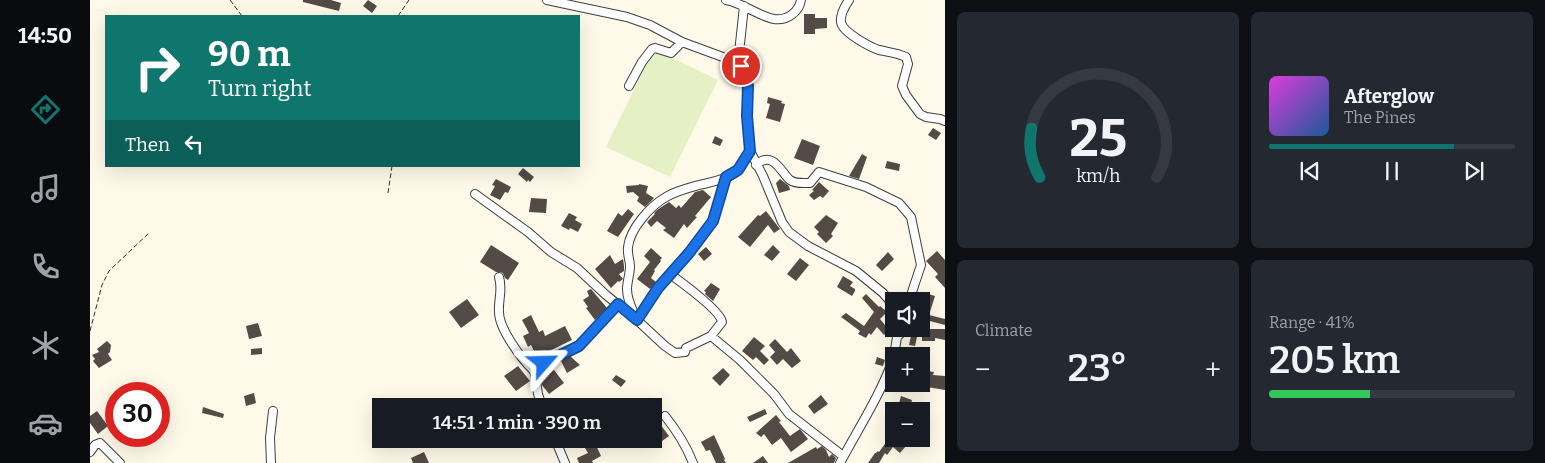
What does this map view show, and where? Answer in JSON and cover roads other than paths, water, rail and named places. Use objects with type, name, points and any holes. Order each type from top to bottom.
[{"type":"street","points":[[547,0],[627,17],[650,25],[682,42],[739,63]]},
{"type":"street","points":[[726,0],[776,20],[794,14],[801,0]]},
{"type":"street","points":[[849,0],[843,12],[842,27],[873,48],[906,57],[908,64],[902,86],[906,96],[920,114],[945,121]]},
{"type":"street","points":[[744,6],[739,63],[748,86],[747,116],[750,151],[763,176],[782,222],[789,232],[808,246],[856,271],[885,295]]},
{"type":"street","points":[[629,86],[645,57],[653,48],[672,52],[682,42]]},
{"type":"street","points":[[637,320],[629,303],[627,288],[630,266],[628,247],[630,236],[636,226],[656,204],[668,196],[726,177],[738,170],[750,151]]},
{"type":"street","points":[[756,165],[762,161],[773,162],[782,169],[790,180],[797,183],[810,183],[819,172],[866,186],[899,203],[911,217],[921,265],[912,292]]},
{"type":"street","points":[[637,320],[658,288],[697,243],[713,221],[726,177]]},
{"type":"street","points":[[475,194],[528,232],[551,252],[577,268],[665,346],[675,352],[685,352],[686,348],[711,336],[722,322],[721,317],[670,274]]},
{"type":"street","points":[[499,277],[502,290],[498,311],[499,320],[533,370],[539,398]]},
{"type":"street","points":[[533,370],[579,346],[618,304]]},
{"type":"street","points":[[711,336],[740,360],[774,394],[789,414],[841,460],[885,378]]},
{"type":"street","points":[[271,463],[270,438],[273,411]]},
{"type":"street","points":[[665,416],[677,430],[693,463]]},
{"type":"street","points":[[90,452],[100,443],[120,463]]},
{"type":"street","points":[[557,448],[562,462]]}]
